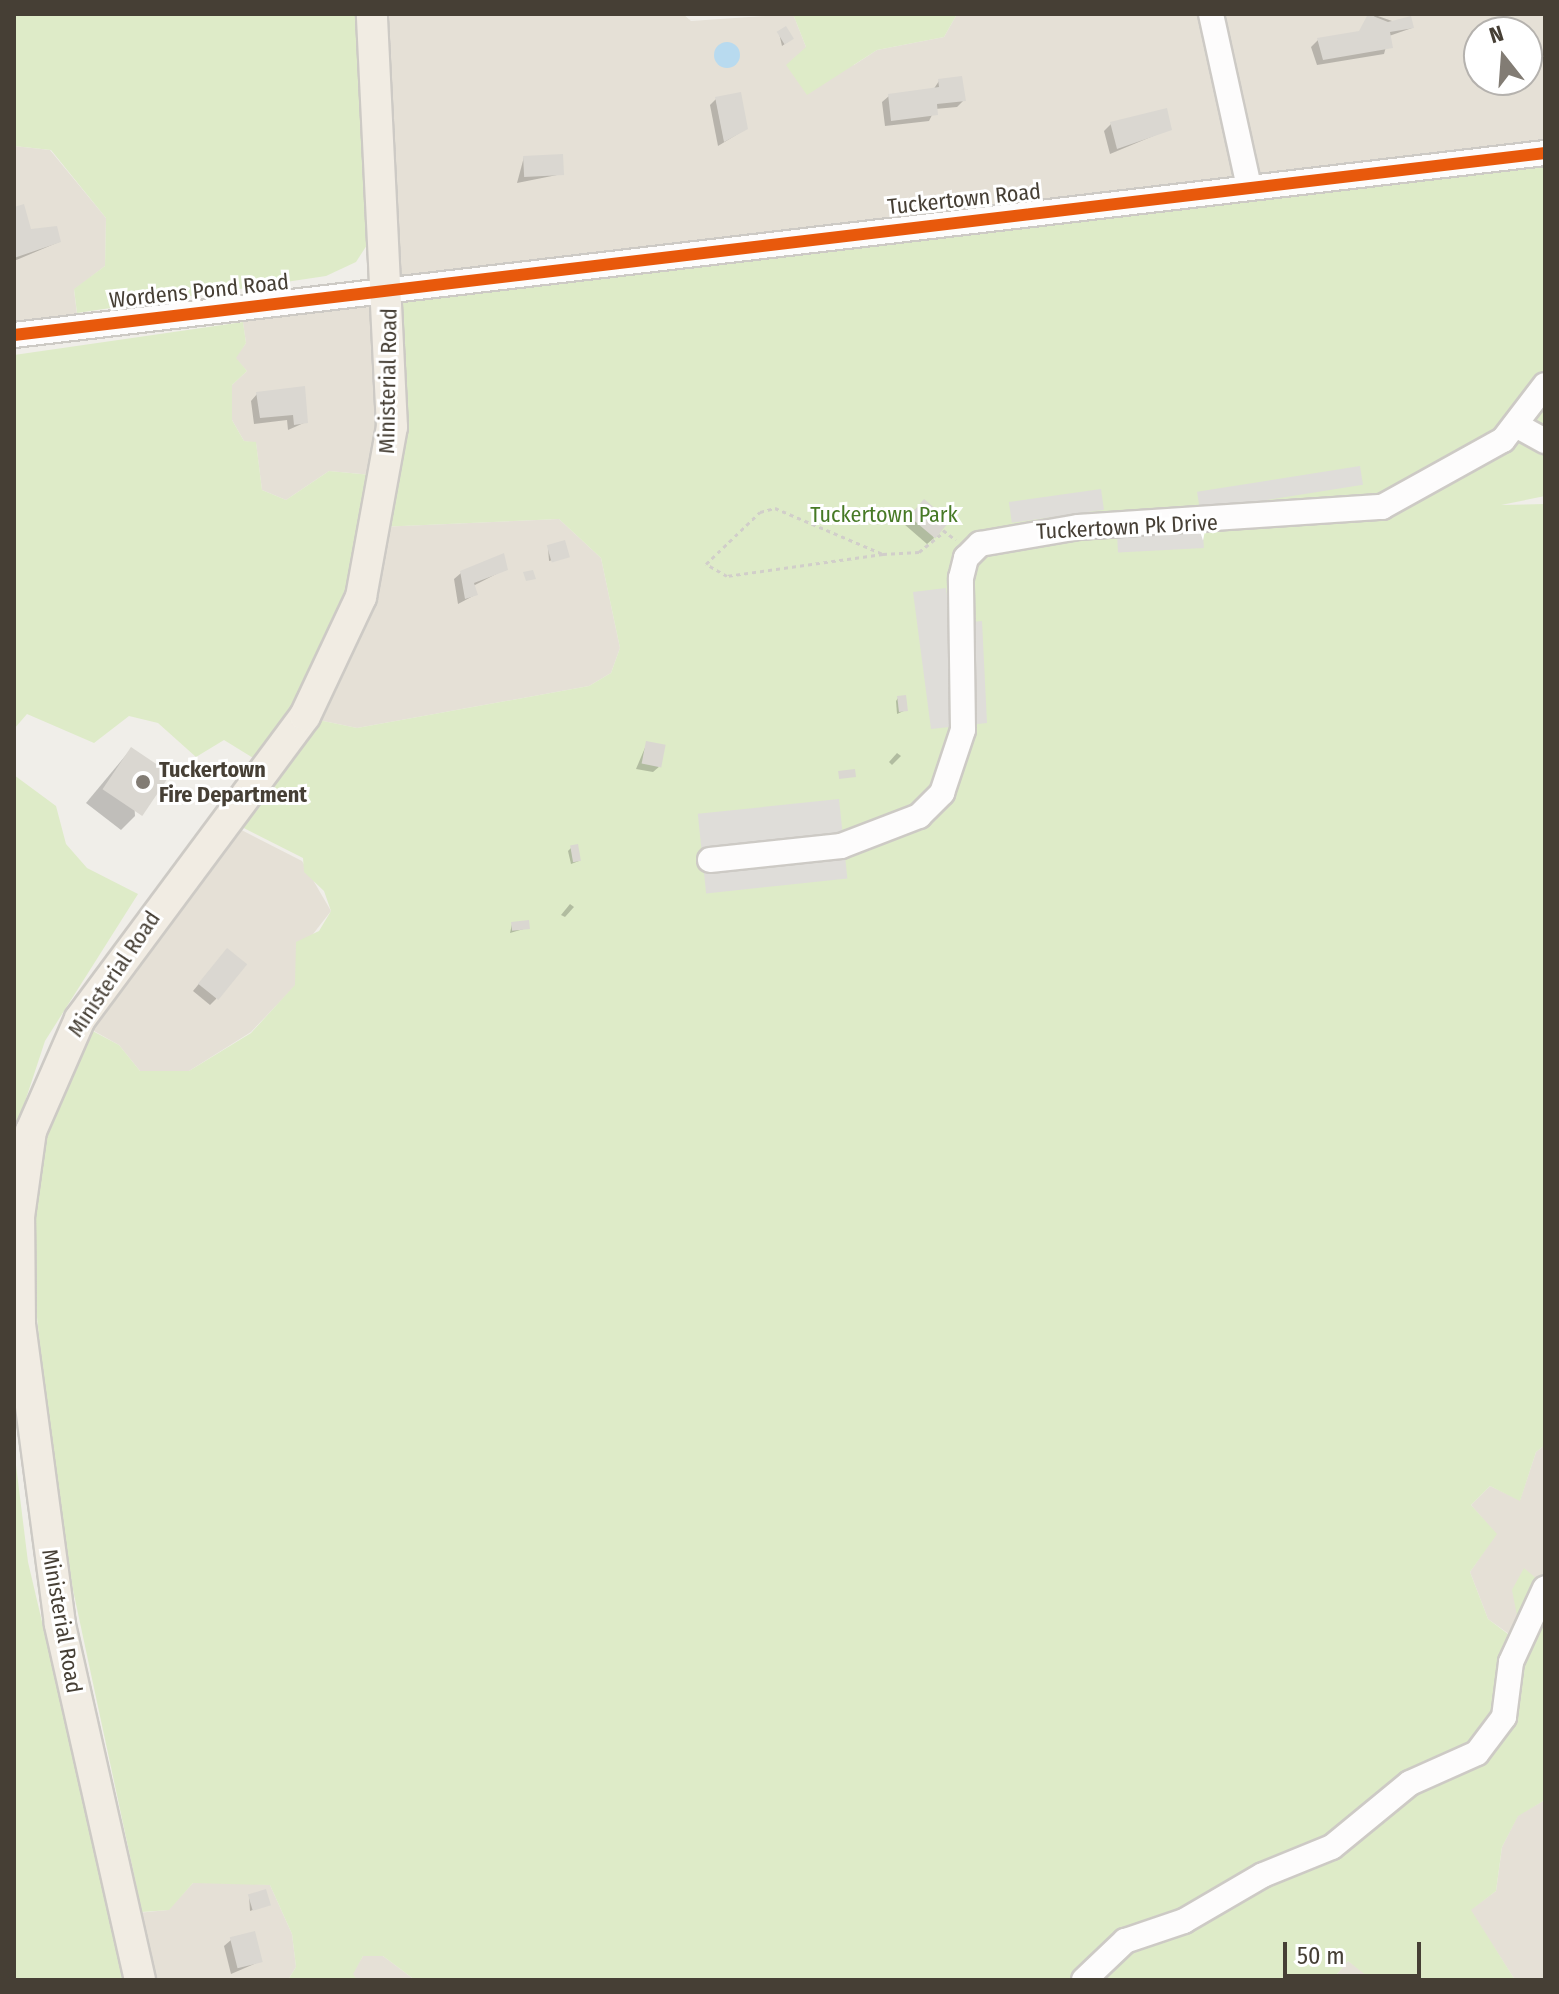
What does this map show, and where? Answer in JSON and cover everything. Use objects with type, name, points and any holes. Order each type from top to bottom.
[{"type":"main road","name":"Ministerial Road","points":[[140,1980],[57,1609],[20,1325],[17,1260],[27,1153],[80,1019],[305,716],[349,628],[374,545],[392,427],[389,291],[372,14]]},
{"type":"street","points":[[1211,14],[1249,187]]},
{"type":"street","name":"Tuckertown Road","points":[[389,291],[1545,153]]},
{"type":"street","name":"Wordens Pond Road","points":[[14,335],[389,291]]},
{"type":"street","name":"Tuckertown Pk Drive","points":[[710,860],[841,846],[919,816],[942,793],[963,730],[961,578],[966,558],[980,544],[1078,527],[1382,507],[1465,465],[1516,425],[1545,385]]},
{"type":"street","points":[[1516,425],[1545,441]]},
{"type":"street","points":[[1084,1980],[1125,1941],[1184,1921],[1263,1875],[1332,1847],[1410,1783],[1477,1753],[1504,1717],[1511,1662],[1545,1588]]},
{"type":"path","points":[[883,554],[775,508],[760,512],[706,564],[727,576],[883,554],[919,552],[945,531]]},
{"type":"shaded area","points":[[371,14],[683,14],[691,21],[793,14],[806,47],[854,65],[877,50],[944,37],[957,14],[1545,14],[1545,149],[383,476],[329,471],[286,500],[262,490],[256,443],[244,441],[232,420],[232,385],[247,371],[235,358],[246,343],[241,309],[381,288]]},
{"type":"shaded area","points":[[14,146],[50,150],[106,218],[105,266],[74,290],[79,330],[14,341]]},
{"type":"shaded area","points":[[1360,466],[1363,485],[1200,511],[1197,492]]},
{"type":"shaded area","points":[[1101,489],[1104,510],[1012,523],[1009,502]]},
{"type":"shaded area","points":[[559,519],[601,558],[620,648],[611,673],[589,686],[357,728],[304,717],[379,527]]},
{"type":"shaded area","points":[[1203,531],[1204,548],[1118,552],[1117,536]]},
{"type":"shaded area","points":[[946,588],[951,624],[982,621],[987,723],[931,729],[913,592]]},
{"type":"shaded area","points":[[839,799],[847,879],[706,893],[698,814]]},
{"type":"shaded area","points":[[224,821],[302,861],[331,911],[299,952],[296,985],[251,1032],[189,1071],[140,1071],[119,1045],[78,1022]]},
{"type":"shaded area","points":[[1545,1445],[1545,1586],[1509,1634],[1488,1619],[1470,1572],[1496,1534],[1471,1505],[1490,1486],[1520,1500],[1536,1452]]},
{"type":"shaded area","points":[[1545,1800],[1545,1980],[1515,1980],[1470,1910],[1496,1891],[1502,1847],[1518,1815]]},
{"type":"shaded area","points":[[214,1881],[270,1885],[292,1934],[296,1967],[288,1980],[141,1980],[127,1914],[168,1910],[193,1883]]},
{"type":"shaded area","points":[[363,1956],[383,1956],[415,1980],[357,1980],[352,1974]]},
{"type":"shaded area","points":[[1348,1961],[1372,1977],[1372,1980],[1332,1980]]},
{"type":"green space","points":[[14,14],[360,14],[367,245],[356,262],[326,276],[77,313],[74,289],[105,266],[106,218],[51,150],[14,146]]},
{"type":"green space","points":[[793,14],[957,14],[944,37],[877,50],[807,95],[786,65],[806,47]]},
{"type":"green space","name":"Tuckertown Park","points":[[1545,149],[1545,496],[1501,505],[1545,504],[1545,1445],[1536,1452],[1520,1501],[1490,1486],[1471,1505],[1497,1534],[1470,1572],[1488,1619],[1508,1634],[1519,1626],[1512,1590],[1524,1568],[1545,1586],[1545,1800],[1518,1816],[1502,1847],[1496,1891],[1471,1910],[1515,1980],[1372,1980],[1348,1961],[1332,1980],[415,1980],[383,1956],[363,1956],[353,1974],[357,1980],[288,1980],[296,1967],[292,1934],[270,1885],[193,1883],[169,1910],[142,1912],[73,1590],[45,1400],[27,1213],[35,1161],[87,1028],[119,1045],[140,1071],[189,1071],[251,1033],[295,985],[296,942],[319,931],[331,911],[324,891],[304,872],[303,858],[226,819],[263,764],[224,740],[196,757],[158,723],[129,716],[94,743],[27,714],[14,729],[14,355],[243,322],[246,343],[236,358],[247,371],[232,385],[232,420],[244,441],[256,442],[262,490],[286,500],[329,471],[382,476],[389,288]],"holes":[[[559,519],[601,558],[620,648],[611,673],[589,686],[357,728],[304,717],[379,527]]]},
{"type":"green space","points":[[14,775],[56,806],[66,844],[87,868],[138,894],[45,1041],[14,1135]]},
{"type":"green space","points":[[14,1449],[28,1562],[126,1980],[14,1980]]},
{"type":"water","points":[[727,42],[736,46],[740,55],[736,64],[727,68],[718,64],[714,55],[718,46]]},
{"type":"building","points":[[1368,14],[1388,22],[1411,16],[1414,28],[1390,32],[1393,48],[1323,60],[1317,38],[1359,31]]},
{"type":"building","points":[[786,26],[794,39],[785,45],[777,32]]},
{"type":"building","points":[[962,76],[966,101],[937,104],[938,115],[891,121],[888,94],[939,87],[938,79]]},
{"type":"building","points":[[741,92],[748,129],[724,142],[715,97]]},
{"type":"building","points":[[1167,108],[1172,130],[1117,149],[1110,122]]},
{"type":"building","points":[[563,154],[564,175],[524,177],[523,156]]},
{"type":"building","points":[[24,204],[31,229],[57,226],[61,242],[14,258],[14,207]]},
{"type":"building","points":[[305,386],[308,423],[294,425],[293,415],[260,418],[256,392]]},
{"type":"building","points":[[924,499],[950,521],[935,538],[909,517]]},
{"type":"building","points":[[565,540],[570,557],[552,563],[547,545]]},
{"type":"building","points":[[504,553],[508,570],[474,583],[478,595],[465,599],[460,571]]},
{"type":"building","points":[[533,570],[536,579],[526,581],[523,572]]},
{"type":"building","points":[[906,695],[908,711],[899,712],[897,696]]},
{"type":"building","points":[[646,741],[666,745],[661,767],[642,764]]},
{"type":"building","points":[[131,747],[171,774],[142,816],[102,789]]},
{"type":"building","points":[[855,769],[856,777],[839,779],[838,771]]},
{"type":"building","points":[[578,844],[581,861],[573,862],[570,845]]},
{"type":"building","points":[[529,920],[530,929],[512,931],[511,922]]},
{"type":"building","points":[[227,948],[247,964],[218,1000],[198,984]]},
{"type":"building","points":[[266,1889],[271,1905],[253,1911],[248,1895]]},
{"type":"building","points":[[255,1931],[263,1962],[238,1968],[230,1937]]},
{"type":"cycle path","points":[[14,335],[1545,153]]},
{"type":"place","name":"Tuckertown Fire Department","points":[[143,782]]}]
